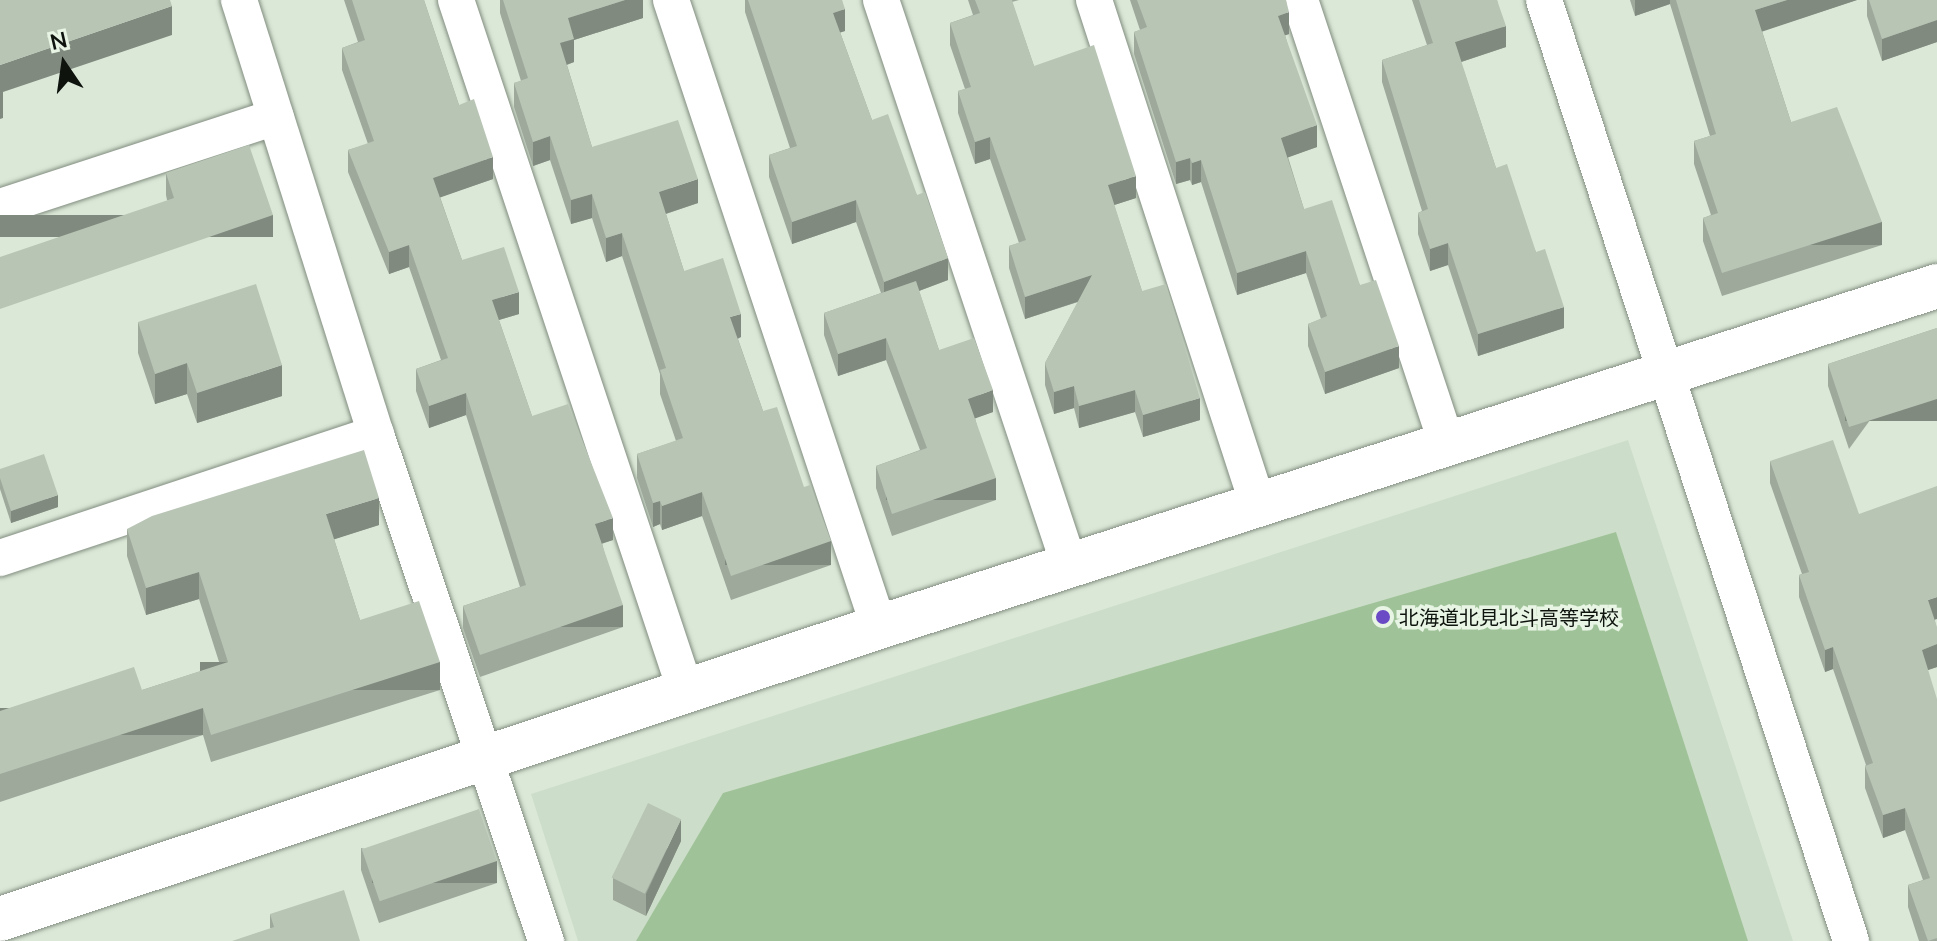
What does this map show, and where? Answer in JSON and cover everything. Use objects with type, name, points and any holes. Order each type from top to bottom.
[{"type":"street","points":[[239,0],[376,434],[488,758],[546,941]]},
{"type":"street","points":[[456,0],[686,692]]},
{"type":"street","points":[[671,0],[879,627]]},
{"type":"street","points":[[881,0],[1070,567]]},
{"type":"street","points":[[1094,0],[1259,508]]},
{"type":"street","points":[[1300,0],[1448,447]]},
{"type":"street","points":[[1544,0],[1670,374],[1851,941]]},
{"type":"street","points":[[0,207],[276,117]]},
{"type":"street","points":[[0,919],[879,627],[1259,508],[1937,286]]},
{"type":"street","points":[[0,558],[376,434]]},
{"type":"shaded area","name":"北海道北見北斗高等学校","points":[[1628,440],[1793,941],[578,941],[531,794]]},
{"type":"green space","name":"北海道北見北斗高等学校","points":[[1616,532],[1748,941],[636,941],[723,793]]},
{"type":"building","points":[[0,0],[170,0],[172,6],[0,65]]},
{"type":"building","points":[[352,0],[424,0],[459,105],[474,99],[493,157],[433,178],[462,260],[504,247],[519,292],[492,300],[532,416],[568,404],[613,518],[595,524],[623,605],[480,655],[463,606],[526,585],[466,393],[429,406],[416,369],[448,358],[409,245],[389,252],[348,150],[374,141],[342,48],[365,40]]},
{"type":"building","points":[[503,0],[625,0],[568,18],[574,39],[560,43],[592,147],[678,120],[698,179],[659,192],[684,271],[723,258],[741,314],[730,317],[763,411],[777,407],[804,487],[810,485],[831,541],[731,576],[702,492],[662,506],[660,501],[653,503],[637,454],[683,438],[660,370],[666,368],[622,233],[606,238],[592,194],[571,200],[550,136],[533,142],[514,83],[528,78]]},
{"type":"building","points":[[748,0],[842,0],[845,9],[833,13],[872,120],[888,114],[917,195],[925,192],[948,258],[884,282],[856,200],[792,222],[769,155],[797,146]]},
{"type":"building","points":[[975,0],[1012,0],[1034,66],[1094,45],[1136,176],[1108,185],[1142,291],[1166,284],[1200,398],[1143,415],[1135,390],[1079,406],[1074,386],[1054,392],[1045,363],[1092,275],[1025,297],[1009,246],[1026,240],[990,137],[975,142],[958,91],[971,87],[950,23],[980,13]]},
{"type":"building","points":[[1137,0],[1286,0],[1289,12],[1278,16],[1317,125],[1281,138],[1304,209],[1332,200],[1360,285],[1376,280],[1399,346],[1325,372],[1308,324],[1327,316],[1306,251],[1237,273],[1201,160],[1192,163],[1190,158],[1176,162],[1134,32],[1147,27]]},
{"type":"building","points":[[1419,0],[1497,0],[1506,26],[1455,42],[1496,168],[1507,164],[1536,252],[1545,249],[1564,307],[1478,334],[1448,243],[1430,249],[1418,213],[1428,209],[1382,60],[1433,43]]},
{"type":"building","points":[[1676,0],[1787,0],[1755,10],[1791,122],[1837,107],[1882,222],[1722,273],[1703,218],[1718,213],[1694,141],[1716,134]]},
{"type":"building","points":[[1869,0],[1937,0],[1937,20],[1882,39]]},
{"type":"building","points":[[249,145],[273,215],[0,309],[0,257],[174,198],[166,173]]},
{"type":"building","points":[[916,281],[939,350],[974,338],[993,390],[968,399],[996,478],[892,514],[876,466],[927,448],[886,338],[838,354],[824,313]]},
{"type":"building","points":[[256,284],[282,365],[197,393],[187,363],[155,374],[138,322]]},
{"type":"building","points":[[1937,328],[1937,399],[1849,427],[1828,364]]},
{"type":"building","points":[[1833,440],[1859,514],[1937,486],[1937,597],[1928,600],[1937,627],[1937,644],[1922,650],[1937,699],[1937,938],[1928,941],[1908,885],[1930,878],[1905,808],[1883,815],[1865,766],[1873,763],[1833,647],[1825,650],[1799,575],[1809,572],[1770,461]]},
{"type":"building","points":[[364,450],[379,498],[326,514],[360,620],[419,601],[440,662],[211,735],[203,708],[0,774],[0,711],[134,667],[142,690],[228,662],[199,572],[146,588],[127,529],[152,516]]},
{"type":"building","points":[[44,454],[58,495],[11,511],[0,469]]},
{"type":"building","points":[[648,803],[681,819],[645,894],[612,878]]},
{"type":"building","points":[[479,809],[497,861],[380,901],[362,849]]},
{"type":"building","points":[[344,890],[360,941],[232,941],[274,927],[270,914]]},
{"type":"place","name":"北海道北見北斗高等学校","points":[[1383,617]]}]
